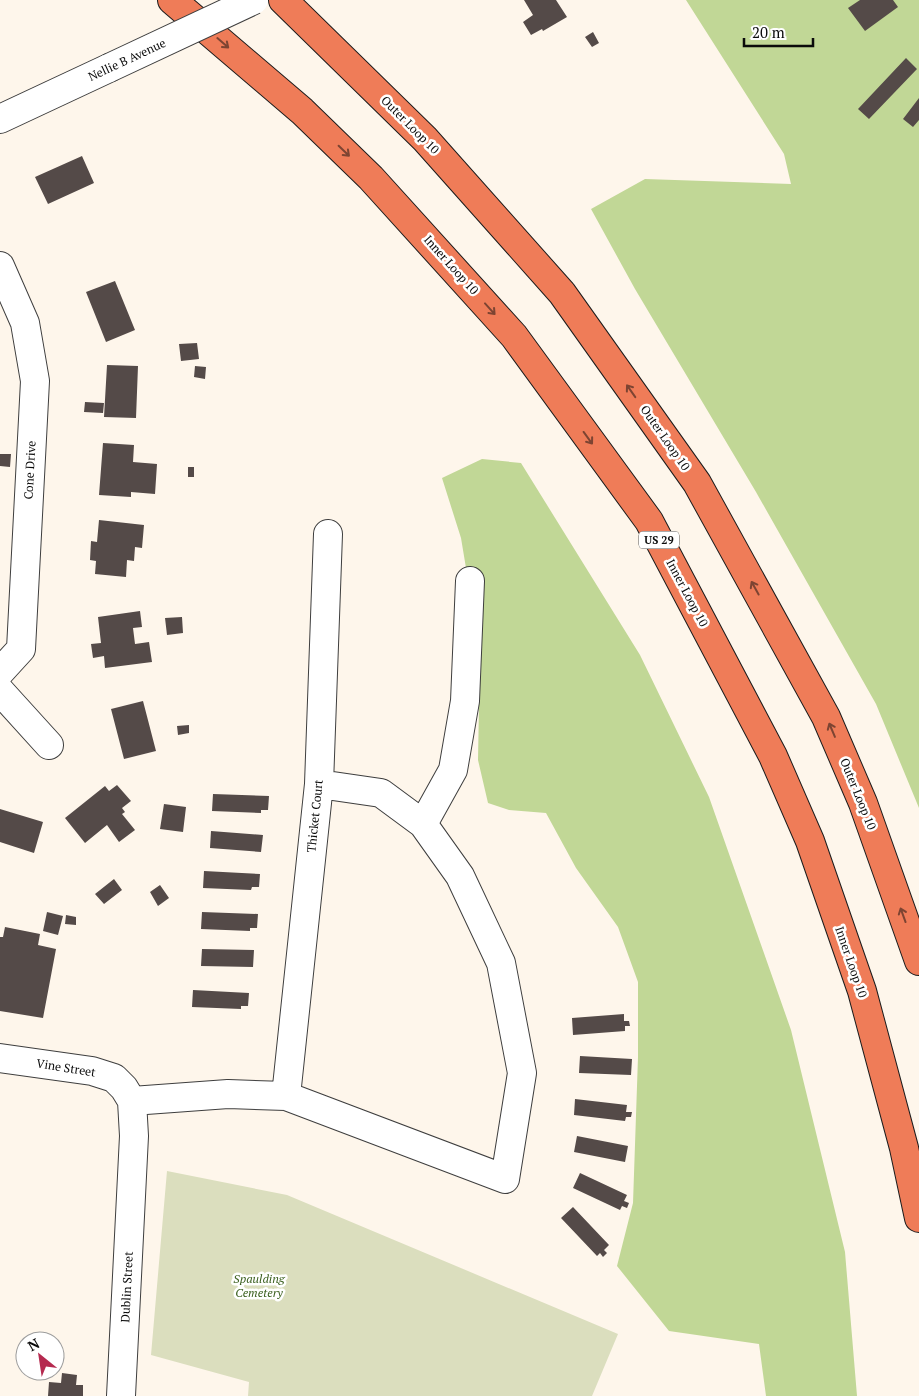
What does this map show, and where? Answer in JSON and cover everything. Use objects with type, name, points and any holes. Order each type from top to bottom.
[{"type":"highway","name":"Inner Loop 10","points":[[172,0],[302,111],[371,178],[514,336],[649,521],[773,756],[810,841],[862,991],[904,1148],[919,1218]]},
{"type":"highway","name":"Outer Loop 10","points":[[283,0],[425,139],[562,293],[697,483],[826,717],[862,803],[919,961]]},
{"type":"street","name":"Nellie B Avenue","points":[[0,119],[254,0]]},
{"type":"street","name":"Cone Drive","points":[[0,266],[25,323],[35,381],[21,649],[0,672]]},
{"type":"street","name":"Thicket Court","points":[[286,1096],[319,784],[328,534]]},
{"type":"street","points":[[423,824],[453,770],[466,701],[470,582]]},
{"type":"street","points":[[0,691],[49,745]]},
{"type":"street","points":[[132,1101],[228,1094],[286,1096],[505,1179],[522,1073],[501,963],[460,876],[423,824],[381,793],[319,784]]},
{"type":"street","name":"Vine Street","points":[[0,1058],[92,1071],[114,1078],[124,1088],[132,1101]]},
{"type":"street","name":"Dublin Street","points":[[121,1396],[134,1136],[132,1101]]},
{"type":"green space","points":[[686,0],[919,0],[919,808],[876,704],[756,492],[635,289],[591,209],[645,179],[791,184],[784,154]]},
{"type":"green space","points":[[482,459],[521,463],[640,655],[709,797],[791,1030],[845,1252],[857,1396],[766,1396],[759,1344],[669,1331],[617,1266],[633,1203],[638,1057],[638,982],[618,927],[576,868],[546,813],[509,810],[488,803],[478,760],[480,652],[461,538],[442,478]]},
{"type":"green space","name":"Spaulding Cemetery","points":[[167,1171],[287,1195],[618,1334],[592,1396],[248,1396],[249,1382],[151,1355]]},
{"type":"building","points":[[524,0],[556,0],[567,17],[543,31],[542,29],[531,35],[523,22],[533,15]]},
{"type":"building","points":[[860,0],[893,0],[898,7],[865,31],[848,8]]},
{"type":"building","points":[[593,32],[599,43],[592,47],[585,37]]},
{"type":"building","points":[[906,58],[917,69],[869,119],[858,109]]},
{"type":"building","points":[[919,98],[919,120],[913,127],[903,119]]},
{"type":"building","points":[[82,156],[94,183],[48,204],[35,177]]},
{"type":"building","points":[[115,281],[135,330],[106,342],[86,292]]},
{"type":"building","points":[[197,343],[199,359],[181,361],[179,344]]},
{"type":"building","points":[[107,365],[138,366],[136,418],[104,417]]},
{"type":"building","points":[[195,366],[206,367],[205,379],[194,377]]},
{"type":"building","points":[[85,402],[104,403],[103,413],[84,412]]},
{"type":"building","points":[[103,443],[134,445],[133,462],[157,464],[155,494],[131,492],[131,497],[99,495]]},
{"type":"building","points":[[0,454],[11,454],[10,467],[0,466]]},
{"type":"building","points":[[188,467],[194,467],[194,477],[188,477]]},
{"type":"building","points":[[99,520],[144,525],[142,548],[135,547],[134,561],[127,560],[126,577],[95,574],[96,561],[90,560],[91,541],[97,542]]},
{"type":"building","points":[[140,611],[142,627],[133,628],[135,644],[149,642],[152,662],[105,668],[104,656],[93,658],[91,644],[101,643],[98,617]]},
{"type":"building","points":[[182,617],[183,633],[167,635],[165,618]]},
{"type":"building","points":[[143,701],[156,751],[124,759],[111,709]]},
{"type":"building","points":[[189,725],[189,733],[178,735],[177,726]]},
{"type":"building","points":[[117,785],[131,801],[122,808],[125,812],[122,814],[135,830],[119,842],[107,825],[85,843],[65,818],[105,786],[109,791]]},
{"type":"building","points":[[213,794],[269,796],[268,810],[261,810],[261,813],[212,811]]},
{"type":"building","points":[[164,804],[186,807],[183,832],[160,829]]},
{"type":"building","points":[[0,809],[43,822],[34,853],[0,842]]},
{"type":"building","points":[[211,831],[263,835],[261,852],[210,848]]},
{"type":"building","points":[[204,871],[260,874],[259,887],[252,887],[251,890],[203,888]]},
{"type":"building","points":[[114,879],[122,890],[104,904],[95,894]]},
{"type":"building","points":[[160,885],[169,898],[158,906],[150,892]]},
{"type":"building","points":[[47,912],[63,916],[58,935],[43,931]]},
{"type":"building","points":[[202,912],[258,914],[257,928],[250,928],[250,931],[201,929]]},
{"type":"building","points":[[66,915],[76,917],[76,925],[65,924]]},
{"type":"building","points":[[5,927],[40,934],[38,945],[56,949],[43,1018],[0,1011],[0,937],[3,937]]},
{"type":"building","points":[[202,949],[254,950],[253,967],[201,966]]},
{"type":"building","points":[[193,990],[249,993],[248,1006],[241,1006],[241,1009],[192,1007]]},
{"type":"building","points":[[624,1014],[624,1021],[629,1021],[630,1026],[625,1026],[625,1031],[573,1035],[572,1018]]},
{"type":"building","points":[[580,1056],[632,1059],[631,1075],[579,1073]]},
{"type":"building","points":[[575,1099],[627,1105],[626,1112],[632,1112],[631,1117],[626,1117],[625,1121],[574,1115]]},
{"type":"building","points":[[577,1136],[628,1146],[625,1162],[574,1152]]},
{"type":"building","points":[[580,1173],[627,1195],[624,1201],[629,1203],[627,1208],[622,1206],[620,1210],[573,1188]]},
{"type":"building","points":[[573,1207],[609,1245],[604,1250],[607,1253],[603,1257],[600,1253],[597,1256],[561,1218]]},
{"type":"building","points":[[65,1373],[77,1375],[76,1385],[83,1385],[83,1396],[48,1396],[49,1382],[61,1383],[61,1381],[65,1381]]}]
